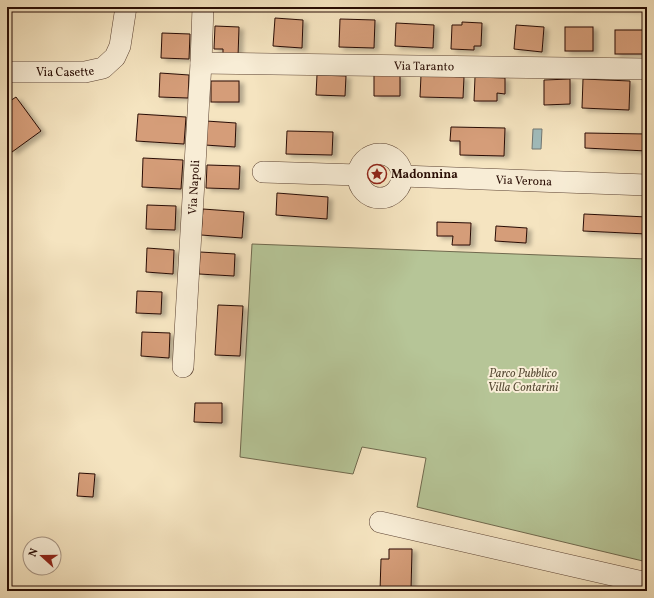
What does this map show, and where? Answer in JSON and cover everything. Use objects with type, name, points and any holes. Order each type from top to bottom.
[{"type":"street","name":"Via Casette","points":[[7,72],[85,72],[103,68],[115,57],[120,46],[126,7]]},
{"type":"street","name":"Via Napoli","points":[[183,367],[203,7]]},
{"type":"street","name":"Via Taranto","points":[[201,63],[454,65],[647,69]]},
{"type":"street","points":[[384,154],[397,162],[402,176],[397,189],[392,194],[379,198],[372,196],[361,188],[358,175],[363,161],[369,156],[384,154]]},
{"type":"street","points":[[263,172],[358,175]]},
{"type":"street","name":"Via Verona","points":[[402,176],[647,185]]},
{"type":"street","points":[[380,522],[647,583]]},
{"type":"green space","name":"Parco Pubblico Villa Contarini","points":[[252,244],[647,259],[647,562],[417,507],[426,458],[362,447],[353,474],[240,457]]},
{"type":"water","points":[[533,129],[542,129],[541,149],[532,149]]},
{"type":"building","points":[[571,7],[637,7],[637,9]]},
{"type":"building","points":[[275,18],[303,20],[302,48],[273,46]]},
{"type":"building","points":[[340,19],[375,20],[374,48],[339,47]]},
{"type":"building","points":[[462,22],[482,23],[481,46],[474,46],[474,50],[451,49],[452,25],[462,25]]},
{"type":"building","points":[[396,23],[434,25],[433,48],[395,46]]},
{"type":"building","points":[[516,25],[544,27],[542,52],[514,49]]},
{"type":"building","points":[[215,26],[239,27],[238,57],[223,57],[223,49],[214,49]]},
{"type":"building","points":[[565,27],[593,27],[593,51],[565,51]]},
{"type":"building","points":[[615,30],[646,30],[646,54],[615,54]]},
{"type":"building","points":[[162,33],[190,34],[189,59],[161,58]]},
{"type":"building","points":[[160,73],[189,75],[188,98],[159,97]]},
{"type":"building","points":[[374,74],[400,75],[400,96],[374,96]]},
{"type":"building","points":[[317,75],[346,76],[345,96],[316,95]]},
{"type":"building","points":[[421,75],[464,77],[463,98],[420,97]]},
{"type":"building","points":[[475,77],[505,78],[505,94],[497,93],[497,101],[474,101]]},
{"type":"building","points":[[570,79],[570,104],[544,105],[544,80]]},
{"type":"building","points":[[583,79],[630,81],[629,110],[582,108]]},
{"type":"building","points":[[211,81],[239,81],[239,102],[211,102]]},
{"type":"building","points":[[16,97],[41,131],[12,152],[7,145],[7,103]]},
{"type":"building","points":[[138,114],[186,117],[184,144],[136,141]]},
{"type":"building","points":[[206,121],[236,123],[235,147],[205,145]]},
{"type":"building","points":[[451,127],[505,128],[504,156],[460,155],[460,141],[450,141]]},
{"type":"building","points":[[287,131],[333,132],[332,155],[286,154]]},
{"type":"building","points":[[585,133],[647,134],[647,151],[585,148]]},
{"type":"building","points":[[143,158],[183,160],[181,189],[142,187]]},
{"type":"building","points":[[207,165],[240,166],[239,189],[206,188]]},
{"type":"building","points":[[277,193],[328,197],[327,219],[276,215]]},
{"type":"building","points":[[147,205],[176,206],[175,230],[146,229]]},
{"type":"building","points":[[203,209],[244,212],[242,238],[201,235]]},
{"type":"building","points":[[584,214],[647,217],[647,234],[583,231]]},
{"type":"building","points":[[437,222],[471,223],[470,245],[452,245],[453,236],[437,236]]},
{"type":"building","points":[[496,226],[527,228],[526,243],[495,241]]},
{"type":"building","points":[[147,248],[174,250],[173,274],[146,272]]},
{"type":"building","points":[[200,252],[235,254],[234,276],[199,274]]},
{"type":"building","points":[[137,291],[162,292],[161,314],[136,313]]},
{"type":"building","points":[[218,305],[243,306],[240,356],[215,355]]},
{"type":"building","points":[[142,332],[170,333],[169,358],[141,356]]},
{"type":"building","points":[[195,403],[222,403],[222,423],[194,422]]},
{"type":"building","points":[[79,473],[95,474],[93,497],[77,496]]},
{"type":"building","points":[[389,549],[412,549],[411,591],[380,591],[381,559],[389,559]]},
{"type":"place","name":"Madonnina","points":[[377,174]]}]
